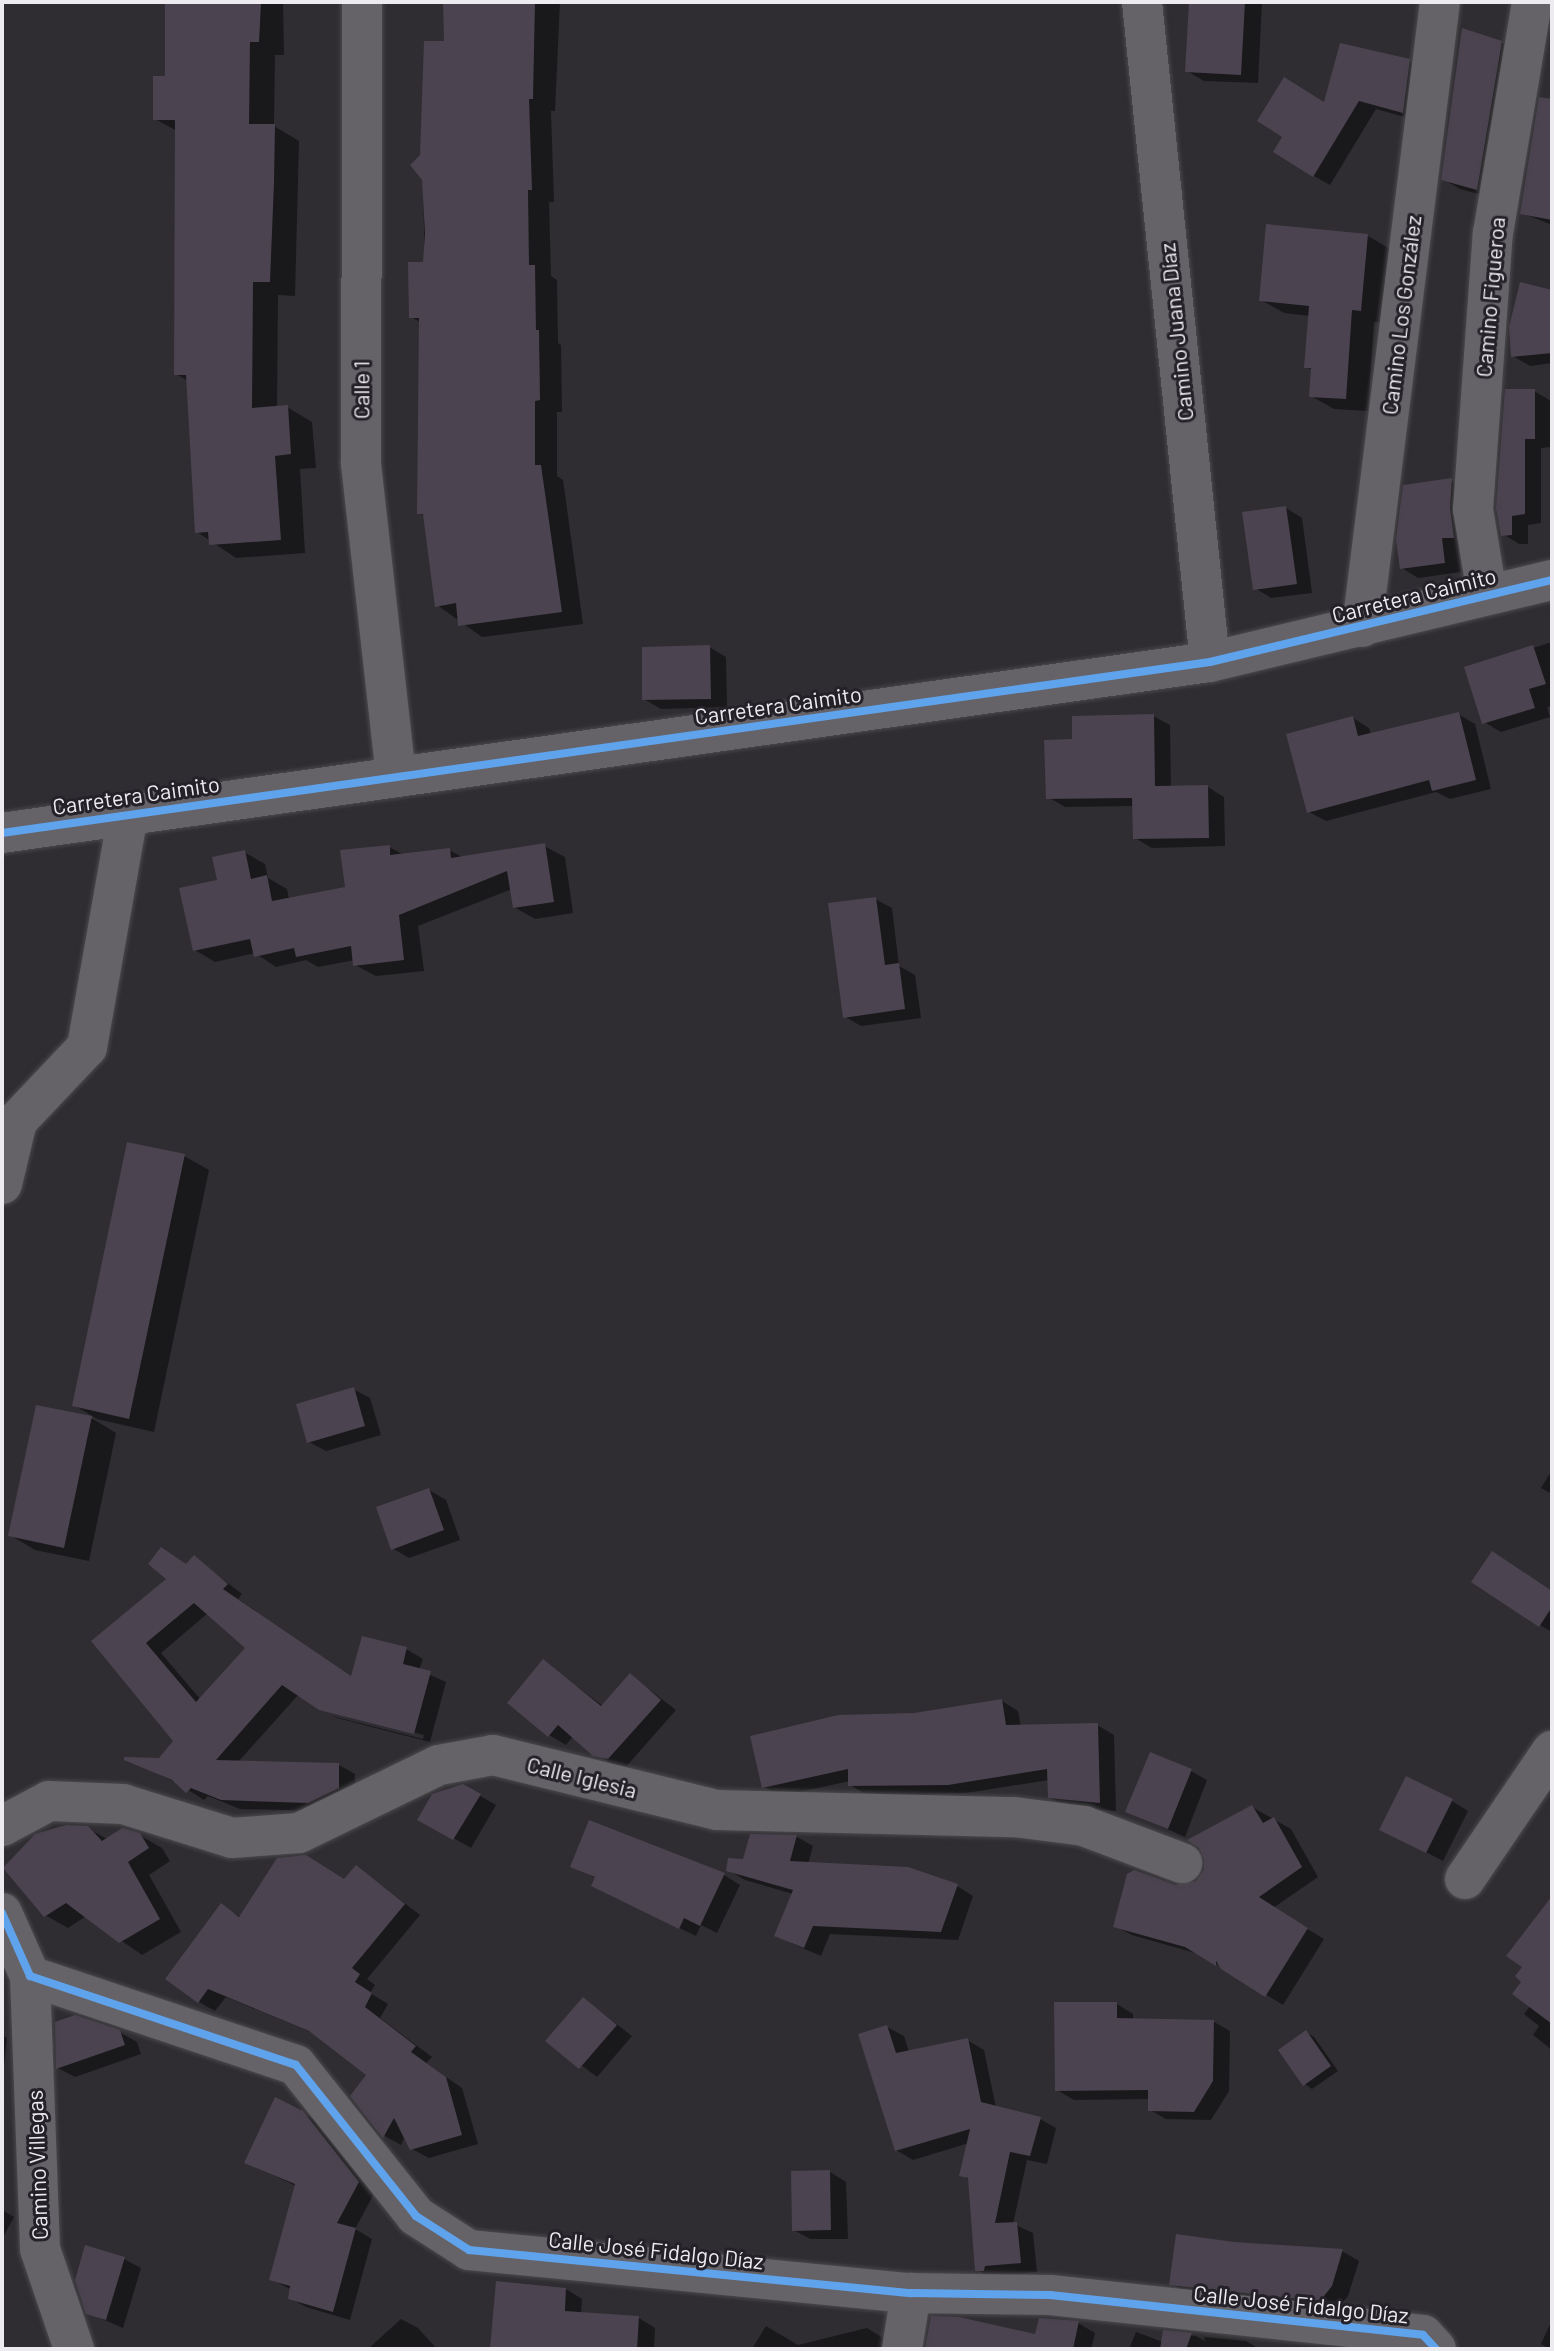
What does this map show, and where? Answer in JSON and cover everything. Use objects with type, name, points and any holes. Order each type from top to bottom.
[{"type":"street","name":"Calle 1","points":[[362,2],[361,464],[396,777]]},
{"type":"street","name":"Camino Juana Díaz","points":[[1142,2],[1210,662]]},
{"type":"street","name":"Camino Los González","points":[[1362,627],[1440,2]]},
{"type":"street","name":"Camino Figueroa","points":[[1487,594],[1473,509],[1493,233],[1532,2]]},
{"type":"street","name":"Carretera Caimito","points":[[2,833],[1210,662],[1552,580]]},
{"type":"street","points":[[2,1184],[9,1126],[87,1047],[128,815]]},
{"type":"street","points":[[1465,1879],[1552,1751]]},
{"type":"street","name":"Calle Iglesia","points":[[2,1826],[49,1801],[123,1804],[232,1838],[299,1833],[439,1765],[493,1755],[717,1810],[1014,1817],[1084,1826],[1182,1863]]},
{"type":"street","points":[[2,1913],[30,1976]]},
{"type":"street","name":"Calle José Fidalgo Díaz","points":[[30,1976],[296,2065],[416,2216],[469,2250],[911,2293],[1065,2296],[1423,2335],[1436,2349]]},
{"type":"street","name":"Camino Villegas","points":[[30,1976],[40,2249],[74,2349]]},
{"type":"street","points":[[902,2349],[911,2293]]},
{"type":"building","points":[[165,2],[261,4],[259,42],[250,42],[249,124],[275,124],[274,182],[270,282],[253,282],[252,408],[288,405],[291,454],[275,456],[281,540],[209,545],[208,532],[195,533],[186,375],[174,375],[175,120],[153,120],[153,76],[165,76]]},
{"type":"building","points":[[443,2],[535,2],[533,99],[529,99],[532,190],[528,190],[529,265],[535,265],[536,330],[539,330],[540,400],[535,401],[535,465],[541,465],[562,612],[458,626],[456,603],[435,607],[423,514],[417,514],[419,318],[409,318],[408,262],[423,262],[425,234],[422,180],[410,165],[420,155],[424,41],[444,41]]},
{"type":"building","points":[[1189,2],[1245,2],[1241,75],[1185,72]]},
{"type":"building","points":[[1462,28],[1502,41],[1477,190],[1441,180]]},
{"type":"building","points":[[1340,43],[1410,59],[1403,113],[1359,101],[1313,177],[1273,152],[1282,137],[1257,121],[1284,77],[1324,102]]},
{"type":"building","points":[[1539,97],[1552,99],[1552,220],[1520,214]]},
{"type":"building","points":[[1266,224],[1368,234],[1361,311],[1352,310],[1346,399],[1309,397],[1311,368],[1304,368],[1309,306],[1259,301]]},
{"type":"building","points":[[1520,282],[1552,290],[1552,353],[1511,357],[1509,327]]},
{"type":"building","points":[[1505,389],[1535,389],[1535,439],[1525,439],[1525,514],[1512,516],[1512,535],[1501,536],[1496,508]]},
{"type":"building","points":[[1452,478],[1450,508],[1454,538],[1442,538],[1445,563],[1400,569],[1396,540],[1403,485]]},
{"type":"building","points":[[1286,506],[1297,584],[1253,590],[1242,512]]},
{"type":"building","points":[[710,645],[711,699],[642,700],[642,647]]},
{"type":"building","points":[[1533,645],[1546,684],[1529,689],[1535,708],[1482,724],[1464,667]]},
{"type":"building","points":[[1459,712],[1476,780],[1432,791],[1429,780],[1307,813],[1286,734],[1353,716],[1358,736]]},
{"type":"building","points":[[1154,714],[1155,786],[1208,785],[1209,838],[1133,839],[1132,798],[1046,799],[1044,740],[1072,739],[1072,716]]},
{"type":"building","points":[[545,843],[554,902],[513,908],[507,871],[399,915],[404,960],[353,966],[351,946],[296,957],[294,948],[254,957],[250,939],[193,951],[179,888],[217,880],[212,857],[245,850],[251,879],[267,875],[272,901],[345,887],[340,850],[390,845],[390,855],[450,848],[451,858]]},
{"type":"building","points":[[876,897],[885,965],[899,963],[905,1009],[843,1018],[828,903]]},
{"type":"building","points":[[127,1142],[185,1154],[129,1419],[72,1406]]},
{"type":"building","points":[[354,1387],[365,1426],[307,1443],[296,1404]]},
{"type":"building","points":[[36,1405],[92,1416],[64,1548],[8,1536]]},
{"type":"building","points":[[429,1488],[444,1530],[391,1550],[376,1507]]},
{"type":"building","points":[[161,1547],[186,1564],[194,1555],[228,1584],[223,1589],[351,1676],[362,1636],[407,1647],[403,1664],[431,1671],[414,1734],[319,1710],[282,1685],[216,1760],[339,1763],[339,1788],[308,1803],[221,1800],[191,1788],[186,1793],[172,1780],[124,1760],[124,1757],[159,1758],[173,1741],[91,1641],[166,1579],[148,1564]],"holes":[[[194,1603],[245,1648],[196,1702],[146,1643]]]},
{"type":"building","points":[[1492,1551],[1552,1591],[1552,1607],[1539,1627],[1471,1582]]},
{"type":"building","points":[[543,1659],[601,1706],[630,1673],[661,1700],[608,1759],[593,1756],[558,1725],[548,1737],[507,1703]]},
{"type":"building","points":[[1002,1699],[1006,1725],[1098,1723],[1100,1803],[1048,1798],[1047,1769],[948,1785],[848,1786],[848,1769],[762,1788],[750,1736],[838,1715],[914,1713]]},
{"type":"building","points":[[1150,1752],[1192,1769],[1168,1829],[1125,1812]]},
{"type":"building","points":[[1406,1776],[1453,1799],[1426,1853],[1379,1830]]},
{"type":"building","points":[[463,1784],[481,1794],[453,1840],[417,1820],[432,1794]]},
{"type":"building","points":[[1252,1805],[1263,1823],[1274,1817],[1302,1867],[1259,1897],[1308,1928],[1265,1997],[1221,1969],[1216,1961],[1216,1966],[1185,1947],[1113,1927],[1127,1874],[1134,1870],[1175,1885],[1196,1881],[1204,1870],[1204,1859],[1199,1848],[1187,1840]]},
{"type":"building","points":[[589,1820],[725,1873],[700,1926],[684,1918],[679,1929],[591,1886],[595,1877],[570,1867]]},
{"type":"building","points":[[66,1825],[88,1826],[102,1841],[122,1828],[140,1833],[149,1848],[128,1862],[160,1919],[119,1943],[66,1903],[44,1917],[3,1868],[35,1834]]},
{"type":"building","points":[[750,1834],[797,1835],[790,1861],[908,1867],[958,1884],[941,1932],[813,1926],[804,1948],[774,1936],[793,1890],[726,1871],[728,1858],[743,1859]]},
{"type":"building","points":[[306,1855],[344,1879],[356,1865],[405,1904],[352,1968],[360,1974],[355,1982],[372,1993],[365,2007],[416,2046],[411,2052],[446,2077],[462,2135],[410,2150],[394,2118],[383,2138],[350,2096],[366,2075],[309,2031],[208,1989],[198,2003],[165,1979],[221,1903],[239,1917],[277,1858]]},
{"type":"building","points":[[1552,1896],[1552,2024],[1512,1994],[1521,1982],[1515,1976],[1522,1967],[1506,1956]]},
{"type":"building","points":[[583,1997],[617,2025],[579,2069],[545,2041]]},
{"type":"building","points":[[1054,2002],[1117,2002],[1117,2018],[1214,2020],[1213,2081],[1194,2112],[1148,2111],[1148,2090],[1055,2091]]},
{"type":"building","points":[[75,2015],[120,2030],[125,2045],[56,2069],[55,2022]]},
{"type":"building","points":[[887,2025],[896,2053],[968,2038],[981,2102],[1041,2117],[1030,2156],[1010,2152],[995,2223],[1017,2222],[1021,2263],[985,2266],[984,2271],[975,2271],[968,2178],[959,2176],[970,2129],[895,2151],[858,2034]]},
{"type":"building","points":[[1306,2030],[1331,2066],[1303,2086],[1278,2050]]},
{"type":"building","points":[[275,2097],[303,2111],[359,2182],[337,2223],[356,2228],[333,2312],[288,2299],[290,2286],[269,2280],[295,2184],[244,2163]]},
{"type":"building","points":[[830,2170],[831,2230],[792,2231],[791,2171]]},
{"type":"building","points":[[1176,2234],[1234,2242],[1343,2249],[1332,2286],[1320,2301],[1169,2285]]},
{"type":"building","points":[[85,2245],[125,2257],[106,2320],[86,2314],[75,2280]]},
{"type":"building","points":[[496,2281],[566,2288],[565,2311],[639,2316],[637,2349],[490,2349]]},
{"type":"building","points":[[931,2316],[959,2317],[1035,2334],[1039,2318],[1079,2321],[1073,2349],[925,2349]]},
{"type":"building","points":[[1163,2330],[1192,2333],[1186,2349],[1160,2349]]},
{"type":"cycle path","points":[[2,833],[1210,662],[1552,580]]},
{"type":"cycle path","points":[[2,1913],[30,1976],[296,2065],[416,2216],[469,2250],[911,2293],[1050,2295],[1423,2335],[1436,2349]]}]
